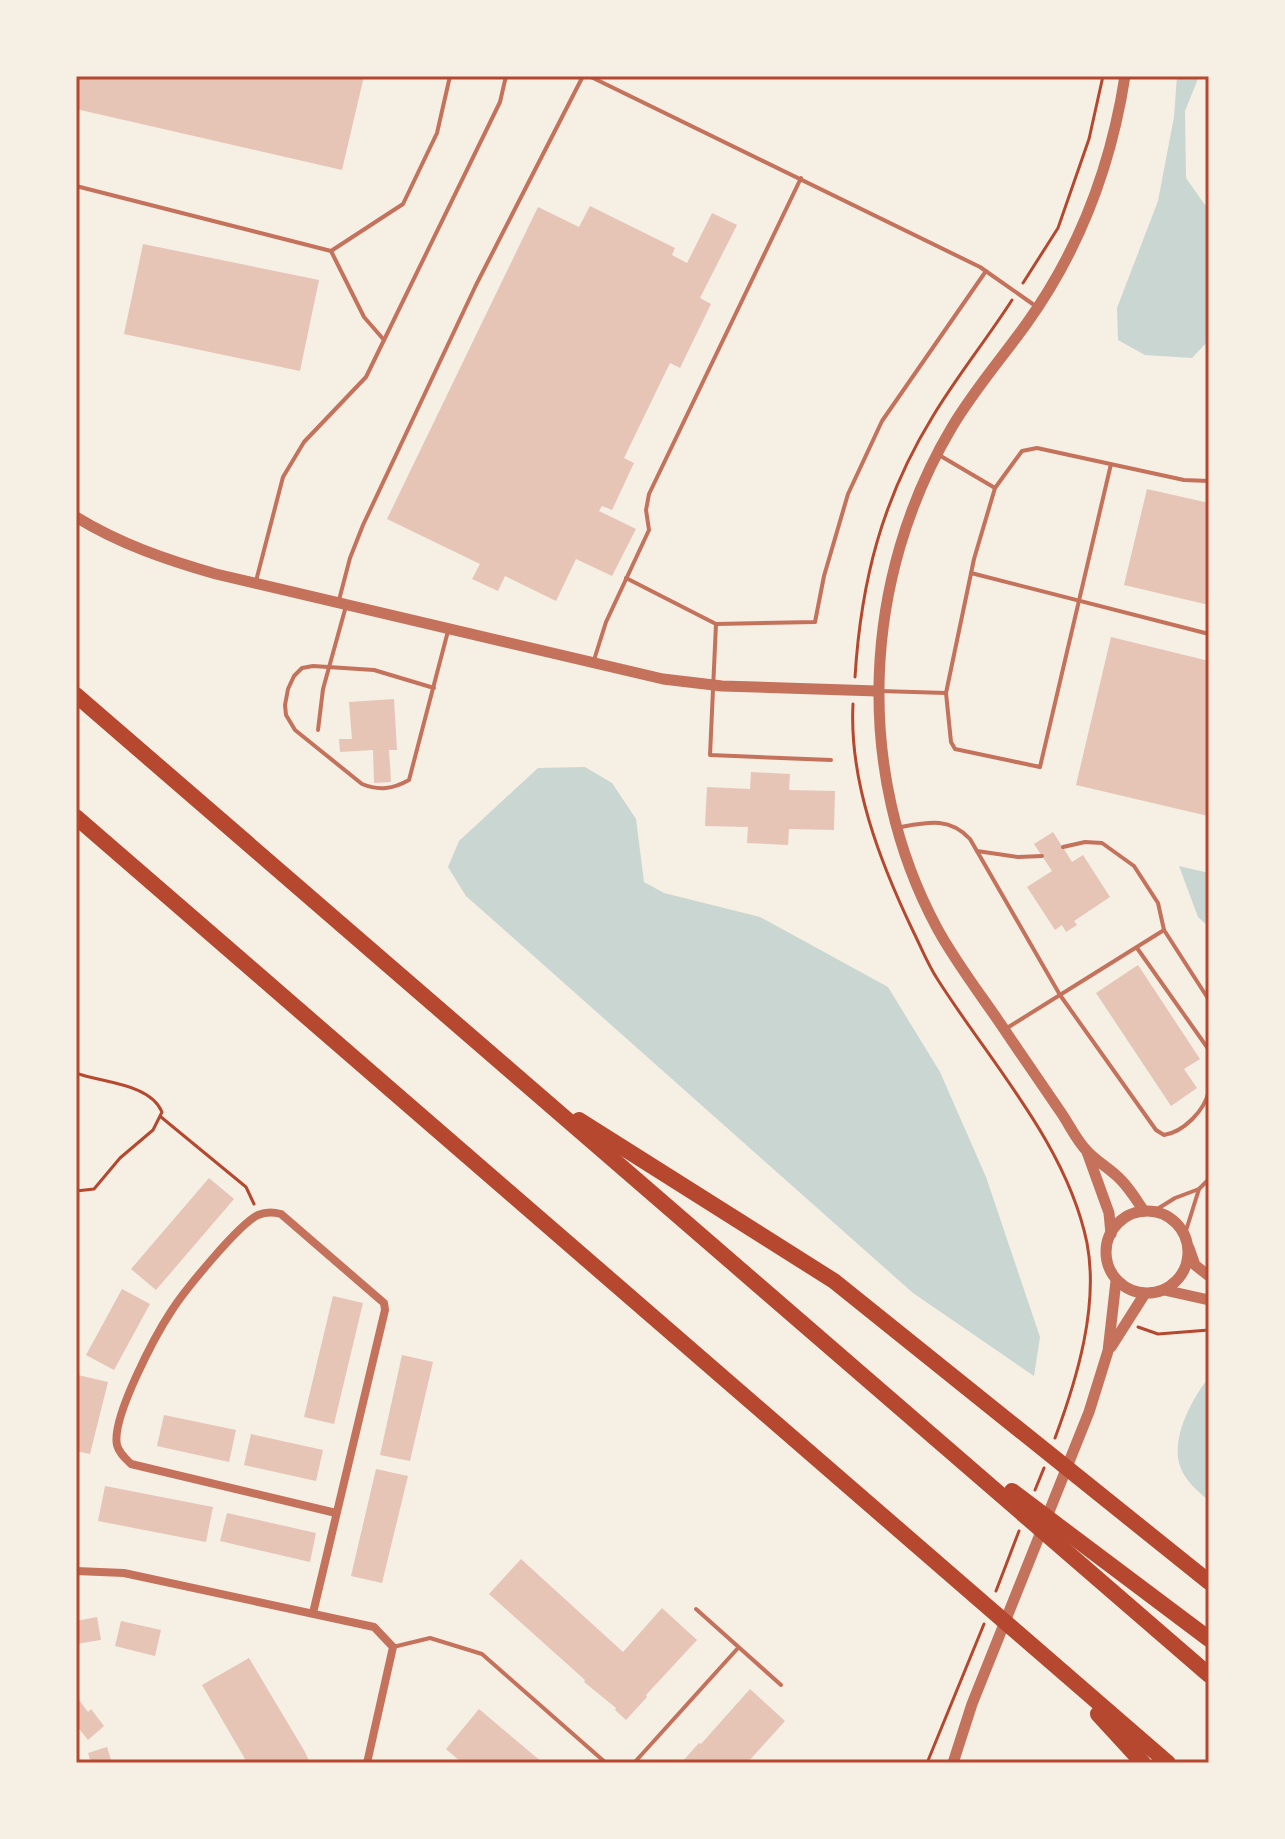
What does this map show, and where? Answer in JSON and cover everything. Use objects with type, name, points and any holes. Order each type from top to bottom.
[{"type":"highway","points":[[76,695],[1209,1675]]},
{"type":"highway","points":[[76,817],[1168,1763]]},
{"type":"highway","points":[[534,1091],[834,1281],[1209,1582]]},
{"type":"highway","points":[[900,1407],[1209,1639]]},
{"type":"highway","points":[[1045,1657],[1143,1763]]},
{"type":"street","points":[[1111,1234],[1109,1213],[1087,1151],[938,931],[910,870],[883,764],[877,691],[884,614],[909,514],[937,454],[982,381],[1037,307],[1084,225],[1100,185],[1117,123],[1125,76]]},
{"type":"street","points":[[76,517],[97,530],[158,557],[255,583],[663,679],[711,685],[877,691]]},
{"type":"street","points":[[1087,1151],[1121,1180],[1149,1211],[1176,1223],[1195,1265],[1209,1276]]},
{"type":"street","points":[[953,1763],[972,1704],[1089,1412],[1108,1351],[1116,1281],[1105,1255],[1111,1234],[1114,1226],[1133,1213],[1149,1211]]},
{"type":"street","points":[[313,1613],[385,1310],[384,1303],[281,1214],[259,1214],[205,1268],[171,1311],[140,1369],[118,1424],[116,1443],[131,1464],[336,1513]]},
{"type":"street","points":[[1116,1281],[1144,1295],[1170,1288],[1185,1271],[1186,1241]]},
{"type":"street","points":[[1163,1290],[1209,1300]]},
{"type":"street","points":[[1108,1351],[1144,1295]]},
{"type":"street","points":[[76,1571],[124,1573],[374,1627],[393,1647],[367,1763]]},
{"type":"lane","points":[[76,186],[331,251],[403,204],[437,133],[450,76]]},
{"type":"lane","points":[[255,583],[283,477],[304,442],[366,377],[500,102],[506,76]]},
{"type":"lane","points":[[318,730],[323,689],[350,558],[363,525],[476,285],[586,76],[801,178],[986,271],[1037,307]]},
{"type":"lane","points":[[593,663],[606,622],[649,530],[646,510],[649,494],[801,178]]},
{"type":"lane","points":[[331,251],[356,304],[384,340]]},
{"type":"lane","points":[[626,578],[716,624],[815,622],[824,576],[848,494],[882,421],[986,271]]},
{"type":"lane","points":[[1111,464],[1040,767],[955,749],[951,742],[946,693],[971,573],[995,488],[1022,451],[1037,448],[1111,464],[1184,480],[1209,481]]},
{"type":"lane","points":[[937,454],[995,488]]},
{"type":"lane","points":[[971,573],[1209,634]]},
{"type":"lane","points":[[716,624],[710,755],[831,760]]},
{"type":"lane","points":[[434,688],[374,670],[302,668],[288,689],[286,715],[295,730],[362,784],[375,789],[397,787],[409,780],[434,688],[449,628]]},
{"type":"lane","points":[[877,691],[946,693]]},
{"type":"lane","points":[[897,828],[942,822],[963,832],[1060,995],[1156,1130],[1164,1135],[1174,1134],[1200,1112],[1209,1090]]},
{"type":"lane","points":[[1063,847],[1085,842],[1102,843],[1134,866],[1158,903],[1164,930],[1209,1000]]},
{"type":"lane","points":[[976,851],[1018,857],[1042,856]]},
{"type":"lane","points":[[1005,1030],[1164,930]]},
{"type":"lane","points":[[1136,947],[1209,1050]]},
{"type":"lane","points":[[1149,1211],[1199,1189],[1209,1179]]},
{"type":"lane","points":[[1186,1241],[1199,1189]]},
{"type":"lane","points":[[696,1609],[781,1685]]},
{"type":"lane","points":[[393,1647],[430,1638],[482,1654],[606,1763]]},
{"type":"lane","points":[[634,1763],[738,1648]]},
{"type":"path","points":[[1052,1445],[1068,1403],[1090,1312],[1087,1243],[1064,1174],[1007,1080],[936,978],[886,874],[860,783],[852,720],[857,647],[868,570],[894,490],[933,416],[1058,228],[1089,139],[1103,76]]},
{"type":"path","points":[[76,1073],[140,1092],[158,1102],[162,1112],[153,1130],[120,1158],[94,1189],[76,1191]]},
{"type":"path","points":[[161,1117],[246,1187],[259,1214]]},
{"type":"path","points":[[1128,1320],[1158,1334],[1209,1330]]},
{"type":"path","points":[[1031,1502],[1047,1459]]},
{"type":"path","points":[[993,1601],[1020,1530]]},
{"type":"path","points":[[927,1763],[987,1615]]},
{"type":"shaded area","points":[[1177,76],[1199,76],[1185,111],[1186,178],[1205,205],[1209,206],[1209,340],[1192,358],[1145,355],[1118,340],[1117,308],[1158,201],[1174,117]]},
{"type":"shaded area","points":[[585,767],[612,783],[636,819],[644,882],[664,893],[760,917],[888,987],[940,1072],[986,1177],[1040,1337],[1034,1376],[913,1293],[466,896],[448,867],[459,841],[538,768]]},
{"type":"shaded area","points":[[1179,866],[1209,873],[1209,927],[1198,917]]},
{"type":"shaded area","points":[[1206,1381],[1209,1381],[1209,1501],[1185,1476],[1178,1455],[1184,1422]]},
{"type":"building","points":[[76,76],[364,76],[342,170],[76,109]]},
{"type":"building","points":[[590,206],[675,248],[672,255],[687,263],[712,213],[737,225],[700,298],[711,304],[680,368],[670,363],[624,458],[634,463],[612,510],[602,506],[599,511],[636,529],[612,576],[576,559],[556,601],[505,576],[498,591],[472,579],[480,564],[387,519],[538,207],[579,227]]},
{"type":"building","points":[[143,244],[319,280],[300,371],[124,334]]},
{"type":"building","points":[[1147,489],[1209,503],[1209,605],[1124,585]]},
{"type":"building","points":[[1111,637],[1209,661],[1208,816],[1076,785]]},
{"type":"building","points":[[394,699],[397,750],[389,750],[391,782],[374,783],[373,750],[340,752],[339,739],[352,739],[349,702]]},
{"type":"building","points":[[751,772],[790,774],[789,790],[835,791],[834,830],[789,829],[788,845],[747,843],[748,827],[705,826],[707,787],[750,789]]},
{"type":"building","points":[[1053,832],[1072,862],[1083,855],[1110,897],[1074,921],[1077,925],[1066,932],[1062,925],[1055,930],[1027,887],[1052,871],[1034,844]]},
{"type":"building","points":[[1138,965],[1200,1059],[1184,1069],[1197,1088],[1171,1106],[1096,993]]},
{"type":"building","points":[[209,1178],[234,1199],[156,1290],[131,1269]]},
{"type":"building","points":[[122,1289],[150,1304],[114,1370],[86,1355]]},
{"type":"building","points":[[333,1296],[363,1303],[334,1424],[304,1417]]},
{"type":"building","points":[[402,1355],[433,1362],[410,1461],[380,1455]]},
{"type":"building","points":[[78,1375],[108,1382],[90,1454],[76,1451]]},
{"type":"building","points":[[164,1415],[236,1430],[229,1462],[157,1446]]},
{"type":"building","points":[[251,1434],[323,1450],[316,1481],[244,1465]]},
{"type":"building","points":[[376,1469],[408,1476],[382,1583],[351,1576]]},
{"type":"building","points":[[105,1486],[213,1507],[206,1542],[98,1521]]},
{"type":"building","points":[[227,1513],[316,1533],[310,1562],[220,1541]]},
{"type":"building","points":[[521,1559],[623,1652],[662,1608],[697,1640],[626,1720],[489,1594]]},
{"type":"building","points":[[97,1617],[101,1640],[76,1644],[76,1621]]},
{"type":"building","points":[[121,1621],[161,1630],[155,1656],[115,1646]]},
{"type":"building","points":[[249,1658],[310,1763],[239,1763],[245,1759],[202,1685]]},
{"type":"building","points":[[750,1689],[785,1721],[747,1763],[681,1763],[701,1744]]},
{"type":"building","points":[[79,1700],[88,1712],[91,1709],[104,1726],[88,1740],[76,1725],[76,1702]]},
{"type":"building","points":[[479,1709],[543,1763],[462,1763],[446,1749]]},
{"type":"building","points":[[107,1747],[112,1763],[91,1763],[88,1753]]}]
